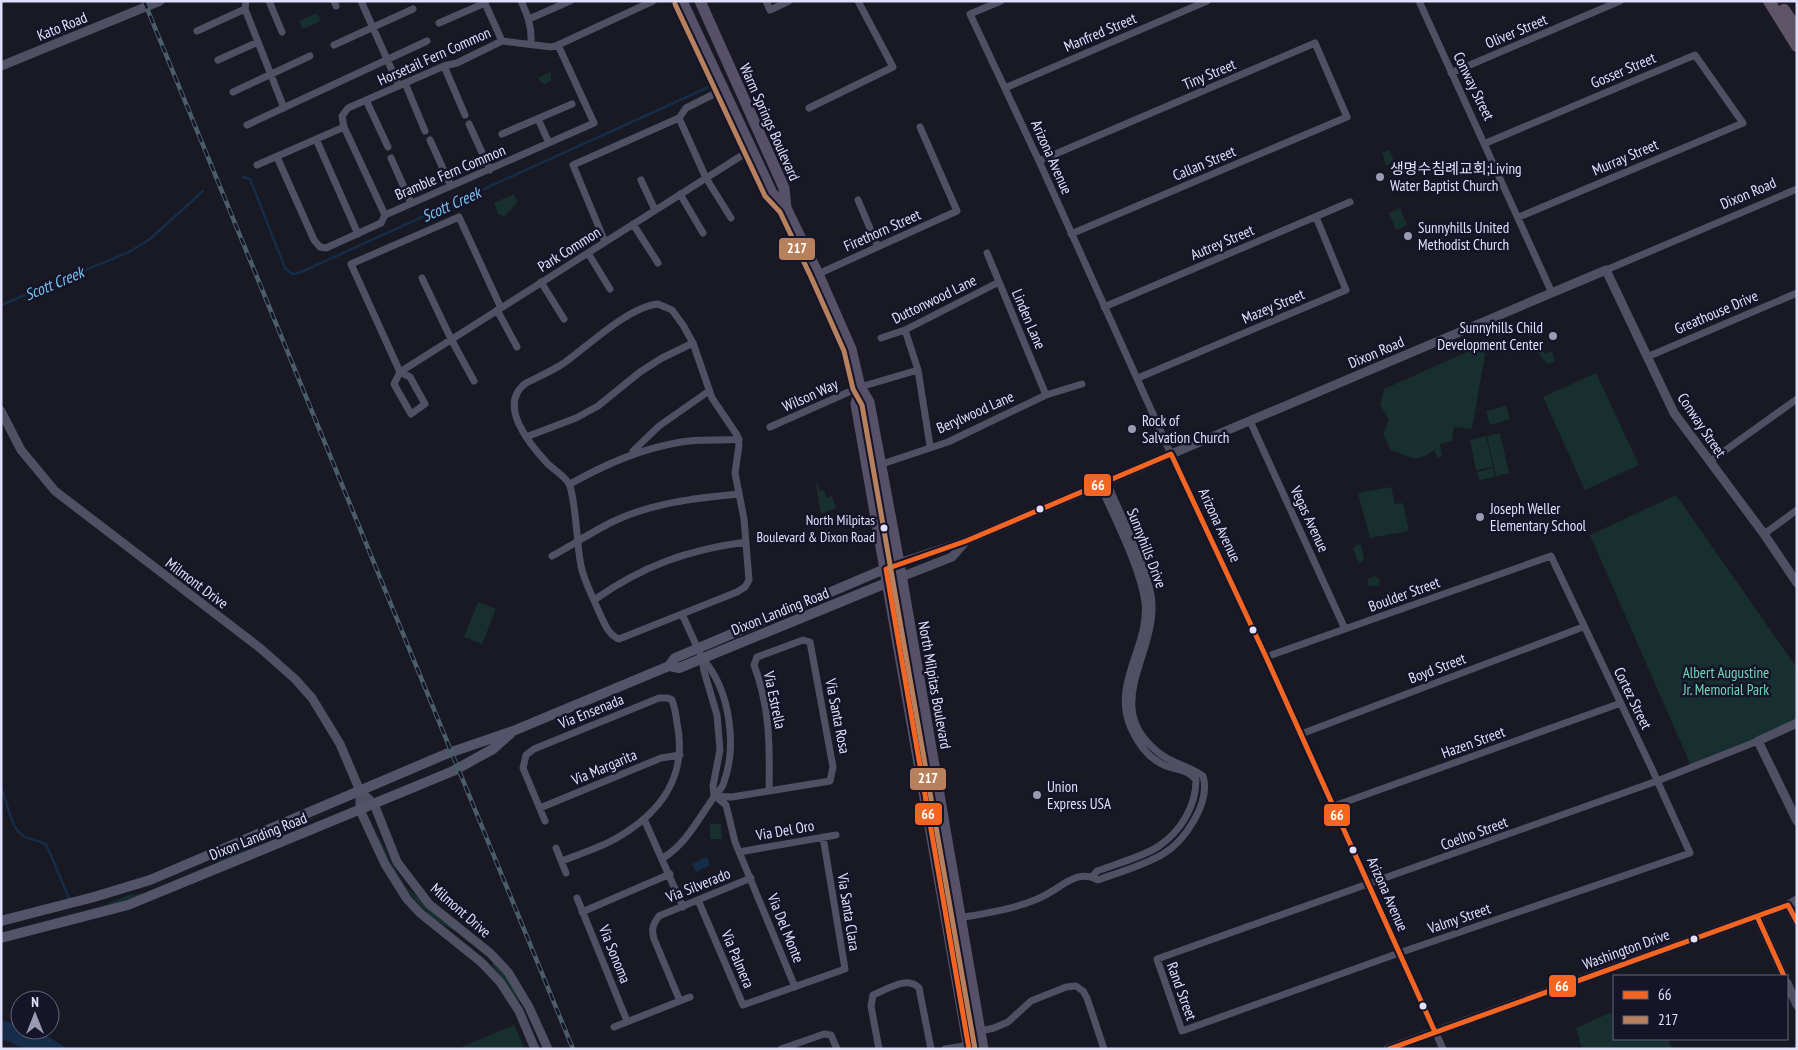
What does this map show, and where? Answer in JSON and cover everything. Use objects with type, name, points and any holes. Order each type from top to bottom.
[{"type":"highway","points":[[1769,1],[1797,46]]},
{"type":"highway","points":[[1779,1],[1797,29]]},
{"type":"main road","name":"Warm Springs Boulevard","points":[[682,1],[772,193],[786,208]]},
{"type":"main road","points":[[693,1],[708,31],[717,40]]},
{"type":"main road","name":"Warm Springs Boulevard","points":[[700,1],[784,188],[786,208]]},
{"type":"main road","points":[[725,58],[725,72],[750,126],[752,149],[761,152],[780,191],[785,194]]},
{"type":"main road","name":"North Milpitas Boulevard","points":[[786,208],[851,349],[860,387],[869,402],[879,465],[899,563],[958,917],[982,1046]]},
{"type":"main road","name":"North Milpitas Boulevard","points":[[860,387],[856,404],[886,569],[945,920],[969,1047]]},
{"type":"main road","name":"Dixon Road","points":[[886,569],[899,563]]},
{"type":"main road","name":"Dixon Landing Road","points":[[669,666],[674,658],[886,569]]},
{"type":"main road","name":"Dixon Landing Road","points":[[1,921],[94,897],[150,880],[457,750],[513,731],[669,666],[678,668],[901,577]]},
{"type":"main road","name":"Dixon Landing Road","points":[[1,938],[128,905],[360,810],[464,765],[493,749],[513,731]]},
{"type":"street","name":"Kato Road","points":[[1,66],[160,1]]},
{"type":"street","points":[[268,1],[282,32]]},
{"type":"street","points":[[361,1],[388,59],[426,131]]},
{"type":"street","points":[[521,1],[532,30],[530,44]]},
{"type":"street","points":[[529,19],[570,1]]},
{"type":"street","name":"Horsetail Fern Common","points":[[344,127],[342,116],[348,108],[502,41],[551,47],[640,4],[652,1]]},
{"type":"street","points":[[766,1],[770,10],[789,1]]},
{"type":"street","points":[[809,108],[893,67],[858,1]]},
{"type":"street","name":"Arizona Avenue","points":[[1001,1],[970,14],[1266,657],[1443,1049]]},
{"type":"street","name":"Manfred Street","points":[[1005,88],[1207,1]]},
{"type":"street","name":"Conway Street","points":[[1419,1],[1451,73],[1486,143],[1552,293]]},
{"type":"street","name":"Oliver Street","points":[[1451,73],[1620,1]]},
{"type":"street","points":[[439,23],[485,2],[502,41]]},
{"type":"street","points":[[197,31],[246,5],[270,75],[284,108]]},
{"type":"street","points":[[334,45],[413,9]]},
{"type":"street","points":[[247,125],[428,41]]},
{"type":"street","points":[[218,60],[258,42]]},
{"type":"street","name":"Tiny Street","points":[[1039,161],[1315,43],[1347,117]]},
{"type":"street","name":"Bramble Fern Common","points":[[277,157],[314,240],[320,247],[326,248],[381,223],[385,215],[594,123],[558,45]]},
{"type":"street","name":"Gosser Street","points":[[1486,143],[1695,55],[1742,122]]},
{"type":"street","points":[[233,92],[310,56]]},
{"type":"street","points":[[444,66],[465,115]]},
{"type":"street","points":[[605,242],[573,166],[679,118],[686,108],[724,90]]},
{"type":"street","points":[[366,100],[388,147]]},
{"type":"street","points":[[502,134],[572,104]]},
{"type":"street","name":"Callan Street","points":[[1071,234],[1347,117]]},
{"type":"street","points":[[538,118],[549,143]]},
{"type":"street","points":[[679,118],[706,178],[731,218]]},
{"type":"street","name":"Murray Street","points":[[1519,217],[1742,122]]},
{"type":"street","points":[[469,124],[490,170]]},
{"type":"street","points":[[257,165],[344,127],[385,215]]},
{"type":"street","name":"Firethorn Street","points":[[818,274],[957,211],[920,127]]},
{"type":"street","points":[[316,139],[358,234]]},
{"type":"street","points":[[430,140],[451,186]]},
{"type":"street","name":"Park Common","points":[[400,372],[752,149]]},
{"type":"street","points":[[391,158],[412,204]]},
{"type":"street","points":[[641,180],[655,210]]},
{"type":"street","name":"Dixon Road","points":[[899,563],[966,541],[1104,484],[1797,189]]},
{"type":"street","points":[[680,194],[703,233]]},
{"type":"street","points":[[858,200],[878,247]]},
{"type":"street","name":"Autrey Street","points":[[1104,307],[1350,202]]},
{"type":"street","name":"Mazey Street","points":[[1138,378],[1346,290],[1316,216]]},
{"type":"street","points":[[400,372],[394,384],[411,414],[425,404],[410,377],[400,372],[351,264],[459,217],[517,347]]},
{"type":"street","points":[[633,224],[658,263]]},
{"type":"street","points":[[588,253],[610,290]]},
{"type":"street","name":"Linden Lane","points":[[987,254],[1046,395]]},
{"type":"street","name":"Conway Street","points":[[1606,270],[1674,413],[1764,534],[1797,583]]},
{"type":"street","points":[[422,278],[451,339],[474,381]]},
{"type":"street","points":[[542,282],[564,319]]},
{"type":"street","name":"Duttonwood Lane","points":[[881,338],[905,330],[999,282]]},
{"type":"street","name":"Greathouse Drive","points":[[1647,357],[1797,292]]},
{"type":"street","points":[[662,304],[672,310],[693,343],[709,391],[739,439],[735,473],[746,542],[749,575],[745,587],[619,639],[613,637],[605,626],[581,568],[570,484],[549,465],[526,438],[514,408],[516,396],[520,387],[564,364],[610,327],[650,305],[662,304]]},
{"type":"street","points":[[905,330],[918,370],[930,446]]},
{"type":"street","points":[[526,438],[576,418],[598,406],[640,372],[662,358],[693,343]]},
{"type":"street","name":"Wilson Way","points":[[770,427],[860,387],[918,370]]},
{"type":"street","name":"Berylwood Lane","points":[[879,465],[930,446],[948,442],[1046,395],[1082,384]]},
{"type":"street","points":[[629,455],[659,426],[709,391]]},
{"type":"street","points":[[1709,462],[1797,398]]},
{"type":"street","name":"Milmont Drive","points":[[1,411],[21,450],[55,491],[260,648],[295,679],[328,721],[340,744],[360,791],[360,810],[384,864],[407,899],[420,913],[481,962],[500,982],[518,1011],[535,1049]]},
{"type":"street","name":"Vegas Avenue","points":[[1250,421],[1346,629]]},
{"type":"street","points":[[570,484],[629,455],[683,442],[739,439]]},
{"type":"street","name":"Sunnyhills Drive","points":[[945,920],[1005,909],[1049,894],[1067,879],[1092,876],[1098,880],[1164,854],[1192,825],[1198,814],[1205,783],[1202,776],[1195,770],[1160,754],[1146,742],[1133,715],[1132,688],[1152,623],[1152,602],[1148,582],[1104,484]]},
{"type":"street","points":[[552,556],[612,522],[649,508],[688,500],[739,494]]},
{"type":"street","points":[[1764,534],[1797,510]]},
{"type":"street","name":"Dixon Road","points":[[901,577],[952,557],[966,541]]},
{"type":"street","points":[[594,600],[617,584],[646,568],[678,555],[714,546],[746,542]]},
{"type":"street","name":"Boulder Street","points":[[1266,657],[1551,556]]},
{"type":"street","name":"Cortez Street","points":[[1551,556],[1583,627],[1658,781],[1690,853]]},
{"type":"street","points":[[682,614],[699,648],[720,731],[718,766],[713,786],[714,796]]},
{"type":"street","name":"Boyd Street","points":[[1301,734],[1583,627]]},
{"type":"street","name":"Via Estrella","points":[[769,791],[769,727],[760,682],[754,666],[757,657],[796,641]]},
{"type":"street","name":"Via Santa Rosa","points":[[714,796],[732,797],[830,781],[833,774],[810,642],[796,641]]},
{"type":"street","points":[[663,858],[684,841],[714,796],[723,786],[730,751],[725,703],[712,669],[702,658]]},
{"type":"street","name":"Via Ensenada","points":[[540,808],[523,768],[526,755],[534,749],[650,702],[668,698],[674,706],[681,743],[680,755]]},
{"type":"street","name":"Hazen Street","points":[[1334,806],[1621,703]]},
{"type":"street","name":"Coelho Street","points":[[1157,959],[1658,781],[1758,741],[1797,723]]},
{"type":"street","points":[[1758,741],[1796,816]]},
{"type":"street","points":[[562,861],[613,840],[644,819],[657,807],[669,788],[680,755]]},
{"type":"street","name":"Via Margarita","points":[[540,808],[660,758],[680,755]]},
{"type":"street","name":"Milmont Drive","points":[[360,791],[374,804],[397,862],[429,904],[490,953],[508,972],[529,1007],[548,1049]]},
{"type":"street","name":"Via Del Monte","points":[[714,796],[726,805],[731,832],[795,987]]},
{"type":"street","points":[[540,808],[545,821]]},
{"type":"street","points":[[644,819],[683,906]]},
{"type":"street","name":"Via Del Oro","points":[[740,852],[836,835]]},
{"type":"street","name":"Via Santa Clara","points":[[795,987],[845,969],[823,837]]},
{"type":"street","points":[[556,848],[566,873]]},
{"type":"street","name":"Valmy Street","points":[[1182,1031],[1399,953],[1690,853]]},
{"type":"street","name":"Via Silverado","points":[[582,912],[670,874]]},
{"type":"street","name":"Via Silverado","points":[[680,1001],[652,931],[659,916],[751,878]]},
{"type":"street","name":"Via Sonoma","points":[[577,898],[627,1021]]},
{"type":"street","name":"Via Palmera","points":[[698,900],[743,1005],[795,987]]},
{"type":"street","name":"Washington Drive","points":[[1388,1049],[1788,905],[1797,900]]},
{"type":"street","points":[[1788,905],[1797,922]]},
{"type":"street","points":[[1757,916],[1784,975]]},
{"type":"street","name":"Rand Street","points":[[1157,959],[1182,1031]]},
{"type":"street","points":[[879,1049],[871,1006],[873,995],[907,982],[915,984],[919,988],[931,1049]]},
{"type":"street","points":[[1788,985],[1797,1005]]},
{"type":"street","points":[[966,1034],[1008,1022],[1031,1001],[1066,987],[1076,986],[1083,991],[1104,1049]]},
{"type":"street","points":[[614,1027],[690,997]]},
{"type":"street","points":[[785,1048],[824,1034],[831,1035],[837,1049]]},
{"type":"street","points":[[945,1049],[982,1046]]},
{"type":"green space","points":[[317,13],[321,21],[303,29],[299,21]]},
{"type":"green space","points":[[551,72],[551,81],[544,84],[537,78]]},
{"type":"green space","points":[[1390,150],[1394,162],[1386,165],[1382,153]]},
{"type":"green space","points":[[514,194],[518,202],[504,217],[498,214],[494,203]]},
{"type":"green space","points":[[1400,208],[1407,225],[1396,230],[1389,213]]},
{"type":"green space","points":[[1487,343],[1472,429],[1454,427],[1452,441],[1440,444],[1442,456],[1438,458],[1434,450],[1422,457],[1413,458],[1391,450],[1383,434],[1389,420],[1380,404],[1384,389]]},
{"type":"green space","points":[[1541,345],[1545,354],[1552,351],[1555,362],[1547,364],[1534,348]]},
{"type":"green space","points":[[1596,373],[1639,465],[1585,490],[1543,397]]},
{"type":"green space","points":[[861,404],[879,482],[893,560],[871,460]]},
{"type":"green space","points":[[1506,406],[1510,419],[1490,425],[1486,411]]},
{"type":"green space","points":[[1500,433],[1509,473],[1496,476],[1487,436]]},
{"type":"green space","points":[[1486,436],[1493,467],[1476,470],[1470,440]]},
{"type":"green space","points":[[1493,468],[1495,477],[1479,480],[1477,472]]},
{"type":"green space","points":[[815,478],[820,491],[824,490],[827,498],[832,496],[836,508],[821,514]]},
{"type":"green space","points":[[1391,487],[1395,504],[1403,503],[1409,531],[1370,538],[1358,493]]},
{"type":"green space","name":"Albert Augustine Jr. Memorial Park","points":[[1676,495],[1797,668],[1797,723],[1692,768],[1590,535]]},
{"type":"green space","points":[[1356,545],[1361,545],[1364,559],[1359,564],[1353,549]]},
{"type":"green space","points":[[1375,576],[1380,580],[1379,586],[1369,586],[1367,579]]},
{"type":"green space","points":[[894,590],[914,697],[922,724],[953,904],[943,853],[935,829]]},
{"type":"green space","points":[[478,602],[496,609],[482,644],[464,637]]},
{"type":"green space","points":[[348,803],[249,847],[240,855],[200,870],[215,864],[225,855]]},
{"type":"green space","points":[[371,820],[391,862],[406,887],[465,938],[432,917],[412,896],[403,884],[389,860]]},
{"type":"green space","points":[[710,824],[721,824],[722,839],[710,839]]},
{"type":"green space","points":[[146,893],[121,902],[1,932],[105,905],[128,895]]},
{"type":"green space","points":[[493,962],[508,977],[522,1002],[518,1001],[492,966]]},
{"type":"green space","points":[[1613,1011],[1613,1040],[1668,1040],[1672,1049],[1582,1049],[1576,1028]]},
{"type":"green space","points":[[514,1025],[525,1049],[457,1049]]},
{"type":"water","points":[[707,857],[710,865],[696,872],[692,864]]},
{"type":"water","points":[[1,1021],[10,1022],[10,1040],[54,1040],[69,1049],[25,1049],[1,1038]]},
{"type":"waterway","name":"Scott Creek","points":[[243,177],[250,179],[285,268],[292,274],[299,273],[711,86]]},
{"type":"waterway","name":"Scott Creek","points":[[1,305],[129,252],[150,239],[203,191]]},
{"type":"waterway","points":[[1,788],[11,819],[18,831],[25,837],[47,846],[69,898]]},
{"type":"railway","points":[[144,1],[573,1049]]},
{"type":"transit line","name":"217","points":[[675,4],[765,196],[780,212],[811,277],[844,351],[853,389],[862,405],[975,1049]]},
{"type":"transit line","name":"66","points":[[969,1049],[886,569],[966,541],[1171,454],[1266,657],[1435,1032]]},
{"type":"transit line","name":"66","points":[[1389,1049],[1788,905],[1797,922]]},
{"type":"transit line","name":"66","points":[[1757,916],[1784,975]]},
{"type":"place","name":"생명수침례교회;Living Water Baptist Church","points":[[1380,177]]},
{"type":"place","name":"Sunnyhills United Methodist Church","points":[[1408,236]]},
{"type":"place","name":"Sunnyhills Child Development Center","points":[[1553,336]]},
{"type":"place","name":"Rock of Salvation Church","points":[[1132,429]]},
{"type":"place","name":"Joseph Weller Elementary School","points":[[1480,517]]},
{"type":"place","name":"North Milpitas Boulevard & Dixon Road","points":[[884,528]]},
{"type":"place","name":"Union Express USA","points":[[1037,795]]}]
